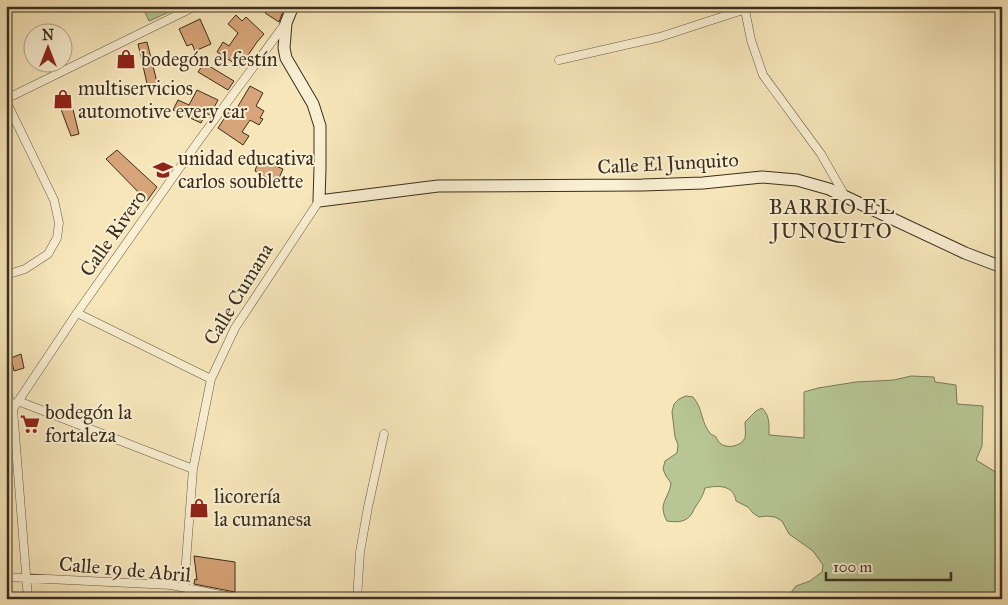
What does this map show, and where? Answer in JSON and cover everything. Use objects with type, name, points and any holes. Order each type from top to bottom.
[{"type":"street","points":[[6,274],[26,269],[48,254],[57,238],[59,223],[54,200],[6,100],[196,6]]},
{"type":"street","points":[[293,6],[286,22],[284,48],[286,58],[313,104],[320,126],[319,201]]},
{"type":"street","points":[[559,60],[660,37],[745,7],[754,6]]},
{"type":"street","points":[[996,6],[1002,10]]},
{"type":"street","points":[[745,7],[751,40],[763,75],[821,154],[845,197]]},
{"type":"street","name":"Calle Rivero","points":[[6,417],[200,139],[286,22]]},
{"type":"street","name":"Calle El Junquito","points":[[319,201],[438,186],[642,185],[703,183],[762,177],[797,180],[828,189],[965,253],[1002,267]]},
{"type":"street","name":"Calle Cumana","points":[[184,599],[193,469],[211,379],[235,328],[319,201]]},
{"type":"street","points":[[77,313],[211,379]]},
{"type":"street","points":[[6,390],[12,409],[28,599]]},
{"type":"street","points":[[18,401],[193,469]]},
{"type":"street","points":[[357,599],[360,552],[384,434]]},
{"type":"street","name":"Calle 19 de Abril","points":[[6,577],[171,585],[241,599]]},
{"type":"green space","points":[[142,6],[175,6],[176,9],[149,21]]},
{"type":"green space","points":[[911,376],[934,377],[935,382],[956,385],[957,404],[983,406],[982,446],[976,460],[1002,476],[1002,535],[996,542],[1002,548],[1002,599],[786,599],[796,586],[810,581],[822,572],[823,565],[813,551],[789,534],[782,521],[775,517],[759,517],[748,507],[736,501],[735,496],[729,489],[715,487],[705,488],[692,514],[688,518],[679,522],[667,521],[663,505],[671,483],[663,469],[665,461],[677,453],[678,445],[675,437],[672,412],[674,404],[679,399],[686,396],[693,397],[699,406],[710,434],[716,437],[724,446],[731,446],[743,441],[745,438],[745,422],[762,408],[768,417],[769,435],[804,438],[804,392],[856,382],[894,380]]},
{"type":"building","points":[[270,6],[285,6],[279,22],[265,13]]},
{"type":"building","points":[[236,15],[242,21],[246,17],[264,34],[240,67],[217,52],[223,42],[229,46],[238,33],[228,24]]},
{"type":"building","points":[[200,19],[211,44],[195,51],[192,44],[187,46],[179,29]]},
{"type":"building","points":[[147,42],[158,86],[148,88],[138,44]]},
{"type":"building","points":[[204,63],[234,81],[228,90],[198,72]]},
{"type":"building","points":[[250,86],[263,93],[256,106],[264,111],[260,118],[263,119],[259,125],[250,120],[242,132],[249,136],[243,145],[218,128],[230,110],[234,113]]},
{"type":"building","points":[[197,90],[218,100],[210,115],[206,113],[201,123],[173,110],[178,100],[189,105]]},
{"type":"building","points":[[69,93],[79,134],[71,136],[56,96]]},
{"type":"building","points":[[117,150],[157,187],[147,201],[106,159]]},
{"type":"building","points":[[259,159],[283,169],[276,185],[255,171]]},
{"type":"building","points":[[21,354],[24,368],[14,371],[11,358]]},
{"type":"building","points":[[194,556],[235,562],[235,592],[194,584],[195,579],[197,580]]},
{"type":"place","name":"bodegón el festín","points":[[126,59]]},
{"type":"place","name":"multiservicios automotive every car","points":[[63,99]]},
{"type":"place","name":"unidad educativa carlos soublette","points":[[163,170]]},
{"type":"place","name":"bodegón la fortaleza","points":[[30,424]]},
{"type":"place","name":"licorería la cumanesa","points":[[199,508]]},
{"type":"district","name":"BARRIO EL JUNQUITO","points":[[832,219]]}]
